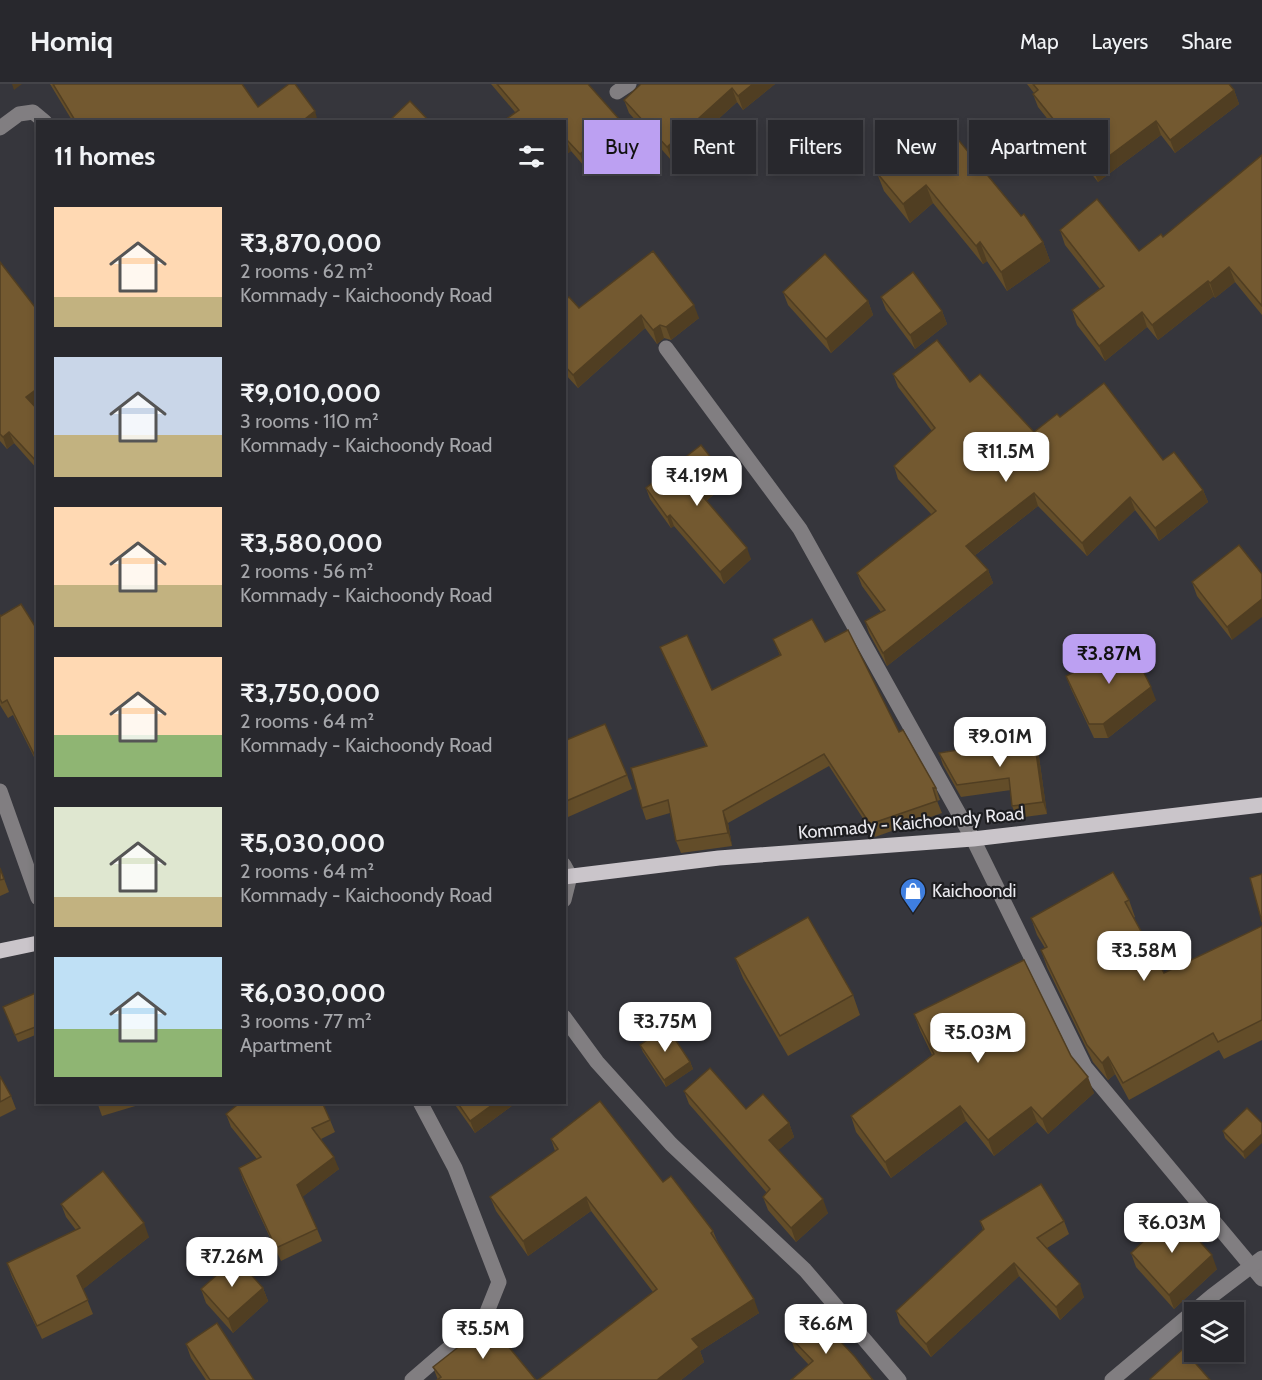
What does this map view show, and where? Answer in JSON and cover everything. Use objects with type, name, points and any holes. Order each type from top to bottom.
[{"type":"main road","name":"Kommady - Kaichoondy Road","points":[[566,873],[719,858],[973,839],[1262,805]]},
{"type":"main road","points":[[0,951],[36,943]]},
{"type":"street","points":[[0,128],[19,114],[33,112],[43,120]]},
{"type":"street","points":[[666,348],[800,529],[973,839],[1085,1067],[1257,1262],[1262,1279]]},
{"type":"street","points":[[0,791],[36,892]]},
{"type":"street","points":[[566,1020],[597,1062],[671,1144],[805,1270],[898,1380]]},
{"type":"street","points":[[412,1380],[485,1317],[500,1282],[455,1168],[421,1104]]},
{"type":"street","points":[[1112,1380],[1257,1262]]},
{"type":"building","points":[[53,84],[242,84],[258,107],[289,84],[295,84],[315,111],[304,120],[75,120]]},
{"type":"building","points":[[497,84],[588,84],[619,119],[584,120],[584,150],[580,154],[566,139],[566,120],[505,120],[519,110]]},
{"type":"building","points":[[641,84],[753,84],[738,96],[732,88],[697,120],[672,120],[672,142],[667,147],[660,139],[660,120],[642,120],[624,100]]},
{"type":"building","points":[[1033,84],[1229,84],[1234,90],[1170,140],[1156,121],[1108,157],[1108,120],[1054,120],[1033,94],[1038,90]]},
{"type":"building","points":[[410,101],[428,120],[390,120]]},
{"type":"building","points":[[957,138],[969,153],[969,174],[986,174],[1021,216],[1024,214],[1043,242],[1001,272],[980,242],[976,246],[926,185],[903,204],[878,174],[957,174]]},
{"type":"building","points":[[1262,155],[1262,306],[1229,267],[1152,325],[1142,312],[1099,346],[1072,310],[1104,286],[1060,230],[1097,199],[1139,251],[1161,234],[1163,237]]},
{"type":"building","points":[[653,251],[694,305],[666,327],[660,325],[653,330],[641,315],[573,375],[566,367],[566,299],[569,297],[579,308]]},
{"type":"building","points":[[825,254],[868,301],[826,339],[783,292]]},
{"type":"building","points":[[0,262],[36,308],[36,390],[26,397],[36,408],[36,461],[9,432],[3,437],[0,434]]},
{"type":"building","points":[[913,272],[942,311],[910,335],[881,297]]},
{"type":"building","points":[[937,340],[970,382],[980,374],[1034,432],[1057,414],[1060,417],[1104,383],[1163,460],[1174,452],[1203,490],[1155,528],[1130,497],[1082,543],[1034,493],[966,546],[988,570],[883,653],[865,621],[885,610],[857,573],[936,511],[894,466],[935,428],[893,374]]},
{"type":"building","points":[[701,445],[723,473],[699,492],[747,548],[720,572],[670,515],[667,517],[646,488]]},
{"type":"building","points":[[1239,545],[1262,574],[1262,599],[1227,627],[1192,582]]},
{"type":"building","points":[[21,604],[36,628],[36,758],[7,700],[2,703],[0,699],[1,616]]},
{"type":"building","points":[[812,619],[825,642],[848,630],[899,732],[903,730],[936,788],[933,788],[937,801],[870,824],[824,754],[723,811],[728,833],[676,841],[668,800],[642,808],[631,768],[707,746],[660,647],[687,635],[712,690],[781,655],[773,639]]},
{"type":"building","points":[[1130,645],[1151,687],[1103,724],[1089,724],[1066,676]]},
{"type":"building","points":[[605,724],[627,775],[566,801],[566,740]]},
{"type":"building","points":[[1034,738],[1043,802],[1012,806],[1009,778],[957,785],[939,753]]},
{"type":"building","points":[[0,868],[4,879],[0,880]]},
{"type":"building","points":[[1113,872],[1129,900],[1125,902],[1164,973],[1262,926],[1262,1020],[1218,1042],[1213,1033],[1123,1083],[1108,1057],[1102,1063],[1087,1045],[1041,950],[1047,947],[1031,918]]},
{"type":"building","points":[[1262,874],[1262,922],[1250,878]]},
{"type":"building","points":[[808,917],[853,995],[780,1036],[735,958]]},
{"type":"building","points":[[1024,960],[1071,1056],[1088,1077],[1042,1119],[1031,1107],[988,1140],[960,1106],[885,1162],[851,1116],[934,1054],[914,1014]]},
{"type":"building","points":[[36,993],[36,1027],[15,1035],[3,1007]]},
{"type":"building","points":[[667,1027],[690,1062],[664,1080],[640,1045]]},
{"type":"building","points":[[710,1068],[746,1109],[763,1094],[789,1123],[769,1140],[823,1199],[791,1228],[763,1197],[770,1189],[684,1091]]},
{"type":"building","points":[[0,1076],[11,1096],[0,1102]]},
{"type":"building","points":[[600,1101],[663,1182],[671,1176],[713,1231],[711,1233],[754,1299],[692,1339],[699,1347],[657,1380],[538,1380],[657,1289],[586,1197],[523,1241],[490,1197],[558,1149],[551,1139]]},
{"type":"building","points":[[238,1104],[323,1104],[330,1120],[312,1128],[334,1157],[297,1185],[317,1229],[276,1248],[239,1168],[261,1157],[226,1114]]},
{"type":"building","points":[[458,1104],[493,1104],[470,1121]]},
{"type":"building","points":[[1247,1108],[1262,1123],[1262,1134],[1243,1152],[1223,1131]]},
{"type":"building","points":[[103,1171],[144,1223],[77,1276],[88,1300],[37,1326],[7,1263],[80,1228],[61,1204]]},
{"type":"building","points":[[1041,1184],[1064,1221],[1037,1238],[1080,1284],[1056,1307],[1014,1263],[926,1344],[896,1311],[984,1229],[980,1221]]},
{"type":"building","points":[[1174,1213],[1212,1255],[1169,1295],[1131,1253]]},
{"type":"building","points":[[236,1258],[263,1288],[228,1319],[201,1289]]},
{"type":"building","points":[[815,1314],[873,1380],[791,1380],[813,1361],[790,1337]]},
{"type":"building","points":[[217,1323],[254,1380],[210,1380],[186,1344]]},
{"type":"building","points":[[489,1323],[536,1380],[437,1380],[441,1377],[433,1367]]},
{"type":"building","points":[[1183,1349],[1184,1362],[1194,1362],[1210,1380],[1151,1380]]},
{"type":"place","name":"Kaichoondi","points":[[913,914]]}]
